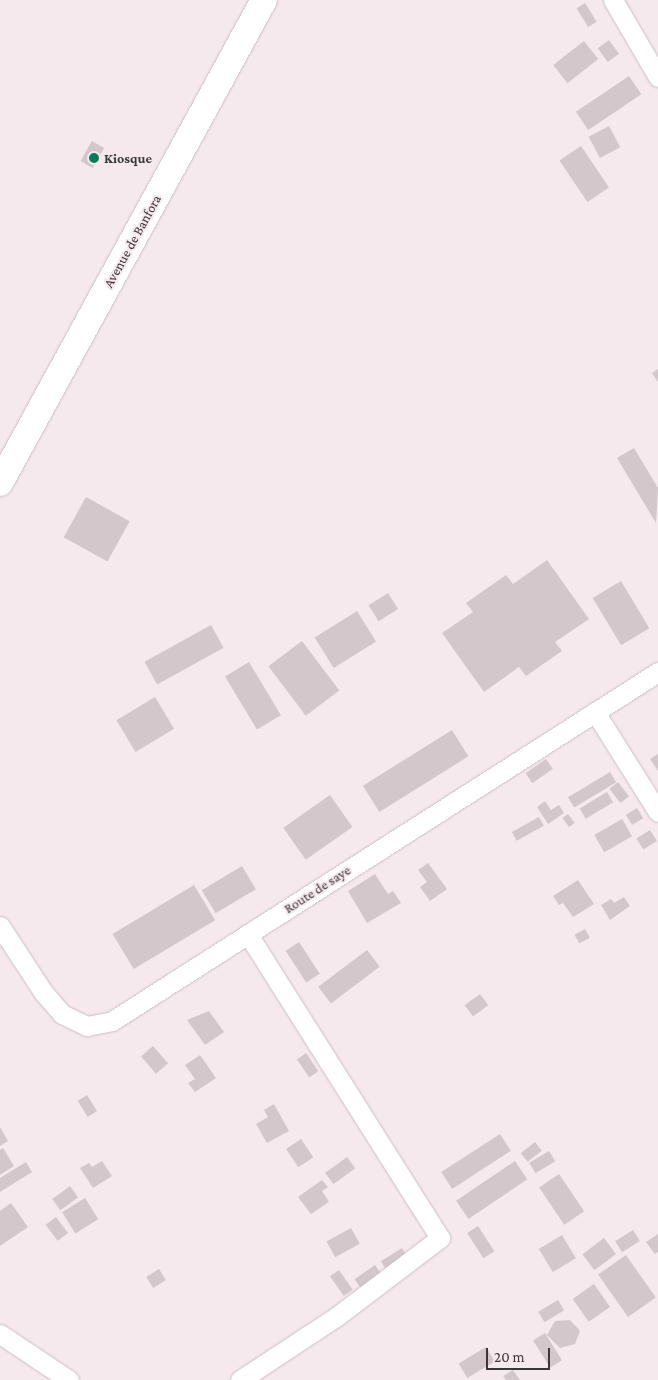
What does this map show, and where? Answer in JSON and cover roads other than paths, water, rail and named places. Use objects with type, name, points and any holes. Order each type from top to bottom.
[{"type":"main road","name":"Avenue de Banfora","points":[[0,483],[264,0]]},
{"type":"street","points":[[613,0],[658,77]]},
{"type":"street","name":"Route de saye","points":[[0,926],[43,992],[62,1014],[87,1026],[112,1021],[658,672]]},
{"type":"street","points":[[595,712],[658,812]]},
{"type":"street","points":[[240,1380],[336,1317],[440,1238],[248,934]]},
{"type":"street","points":[[0,1334],[69,1380]]},
{"type":"place","name":"Kiosque","points":[[94,158]]}]
